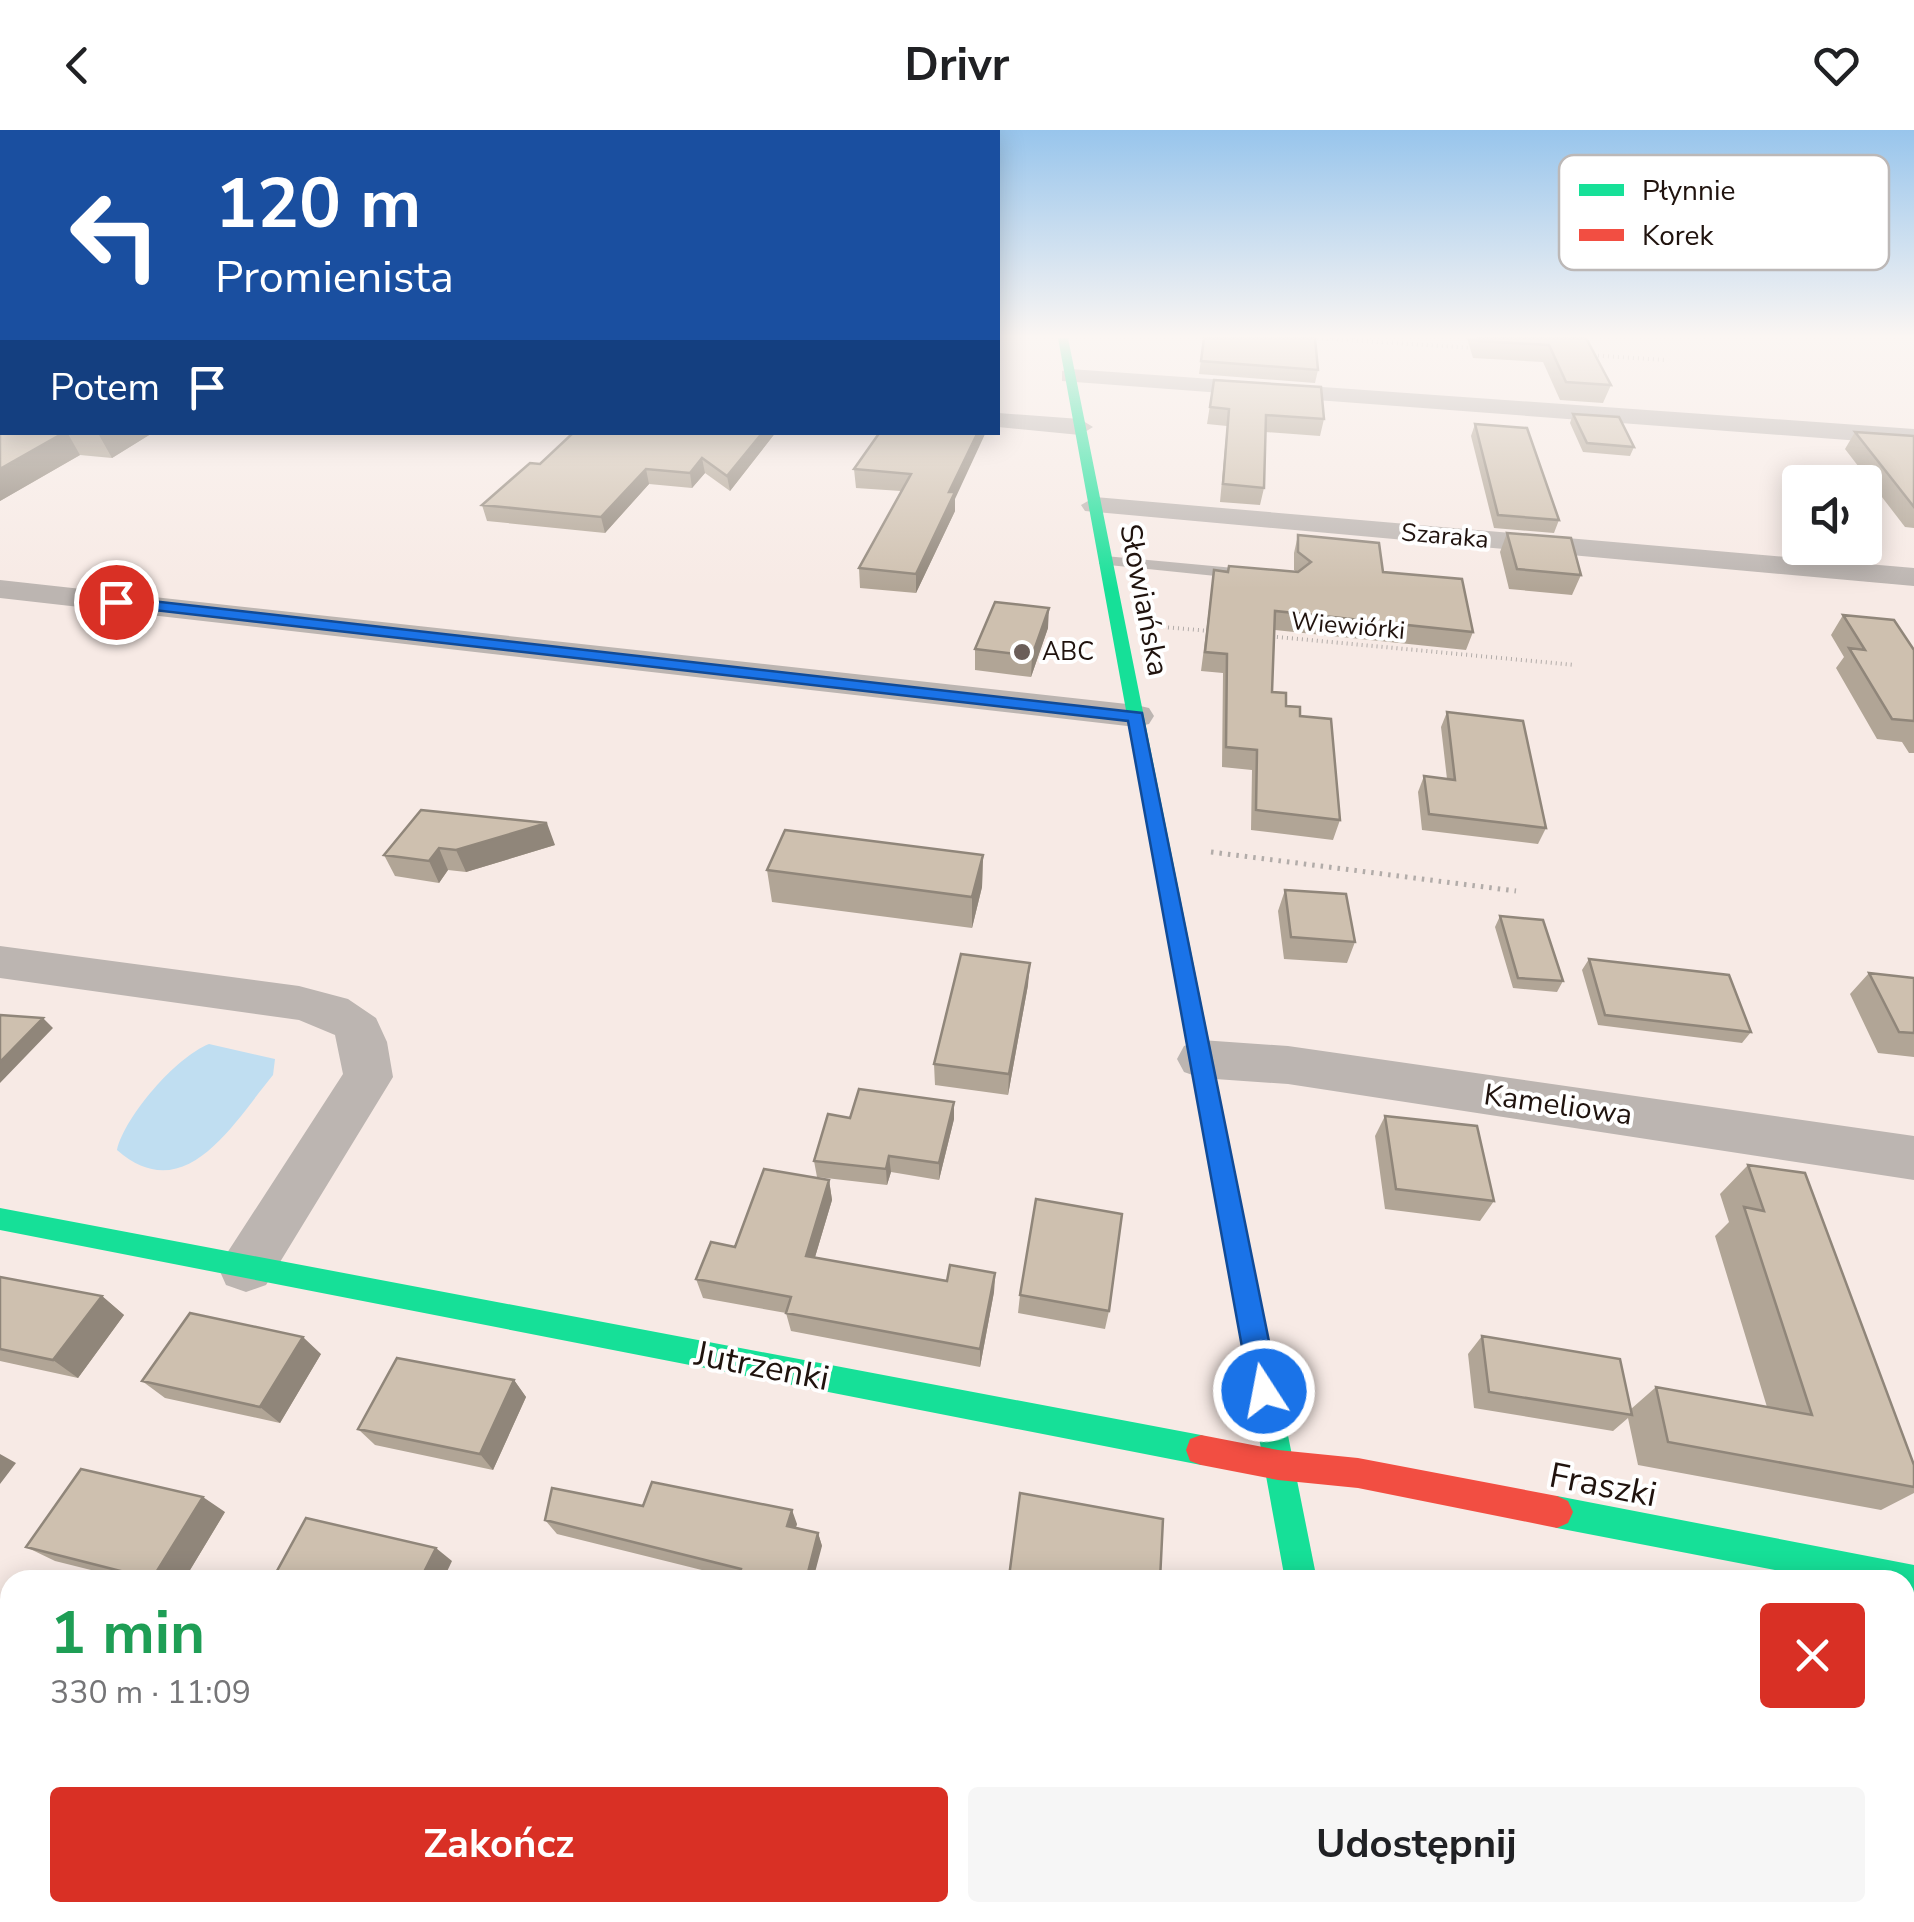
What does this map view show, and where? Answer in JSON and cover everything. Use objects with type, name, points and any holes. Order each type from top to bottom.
[{"type":"street","points":[[1017,422],[1080,427]]},
{"type":"street","name":"Słowiańska","points":[[1079,422],[1299,1570]]},
{"type":"street","points":[[1691,422],[1914,438]]},
{"type":"street","name":"Szaraka","points":[[1095,506],[1914,576]]},
{"type":"street","points":[[0,589],[1136,716]]},
{"type":"street","points":[[0,962],[298,1003],[344,1014],[358,1026],[366,1041],[368,1076],[246,1267]]},
{"type":"street","name":"Kameliowa","points":[[1201,1060],[1288,1065],[1914,1158]]},
{"type":"street","name":"Jutrzenki","points":[[0,1219],[1278,1465]]},
{"type":"street","name":"Fraszki","points":[[1278,1465],[1358,1473],[1857,1570]]},
{"type":"lane","points":[[1106,561],[1257,575]]},
{"type":"path","points":[[1117,622],[1229,633]]},
{"type":"path","name":"Wiewiórki","points":[[1248,635],[1575,666]]},
{"type":"path","points":[[1160,846],[1516,891]]},
{"type":"water","points":[[209,1044],[275,1059],[273,1075],[242,1115],[206,1153],[186,1165],[165,1170],[142,1166],[117,1150],[130,1121],[167,1074]]},
{"type":"building","points":[[1228,422],[1266,422],[1264,488],[1223,484]]},
{"type":"building","points":[[1577,422],[1621,422],[1634,447],[1587,443]]},
{"type":"building","points":[[1475,424],[1527,428],[1559,520],[1498,515]]},
{"type":"building","points":[[1855,432],[1914,436],[1914,507],[1882,465]]},
{"type":"building","points":[[0,435],[60,435],[0,469]]},
{"type":"building","points":[[571,435],[761,435],[727,476],[702,458],[690,473],[646,469],[601,517],[482,505],[530,463],[540,464]]},
{"type":"building","points":[[878,435],[977,435],[949,492],[955,492],[916,574],[859,568],[911,474],[854,469]]},
{"type":"building","points":[[1507,533],[1571,538],[1581,575],[1517,569]]},
{"type":"building","points":[[1298,535],[1379,543],[1383,572],[1462,579],[1473,632],[1275,611],[1272,692],[1286,693],[1286,706],[1300,707],[1300,716],[1331,719],[1340,820],[1256,810],[1257,750],[1226,747],[1227,654],[1205,652],[1214,570],[1228,572],[1229,566],[1298,572],[1311,562],[1298,552]]},
{"type":"building","points":[[995,602],[1049,608],[1032,656],[975,649]]},
{"type":"building","points":[[1843,615],[1894,620],[1914,650],[1914,721],[1892,719],[1849,648],[1865,650]]},
{"type":"building","points":[[1447,712],[1523,721],[1546,828],[1429,814],[1424,776],[1455,780]]},
{"type":"building","points":[[421,810],[547,823],[456,850],[439,848],[429,861],[384,855]]},
{"type":"building","points":[[785,830],[983,855],[972,897],[767,870]]},
{"type":"building","points":[[1285,890],[1346,894],[1355,942],[1291,937]]},
{"type":"building","points":[[1500,916],[1543,920],[1563,981],[1518,978]]},
{"type":"building","points":[[961,954],[1030,963],[1009,1074],[934,1064]]},
{"type":"building","points":[[1589,959],[1729,975],[1751,1032],[1605,1015]]},
{"type":"building","points":[[1869,973],[1914,978],[1914,1033],[1899,1032]]},
{"type":"building","points":[[0,1015],[43,1018],[0,1062]]},
{"type":"building","points":[[859,1089],[954,1102],[939,1163],[889,1156],[886,1169],[814,1161],[828,1114],[850,1118]]},
{"type":"building","points":[[1385,1116],[1477,1126],[1494,1201],[1396,1189]]},
{"type":"building","points":[[1748,1165],[1805,1173],[1914,1465],[1914,1487],[1668,1442],[1656,1387],[1812,1415],[1744,1207],[1764,1211]]},
{"type":"building","points":[[764,1169],[829,1180],[806,1256],[947,1281],[950,1265],[995,1273],[980,1349],[786,1313],[791,1297],[696,1279],[711,1242],[735,1247]]},
{"type":"building","points":[[1036,1199],[1122,1214],[1109,1311],[1020,1295]]},
{"type":"building","points":[[0,1277],[102,1296],[53,1360],[0,1349]]},
{"type":"building","points":[[190,1313],[303,1337],[260,1407],[142,1381]]},
{"type":"building","points":[[1482,1336],[1620,1359],[1632,1415],[1489,1392]]},
{"type":"building","points":[[397,1358],[514,1380],[480,1454],[358,1429]]},
{"type":"building","points":[[81,1469],[203,1497],[158,1570],[117,1570],[26,1547]]},
{"type":"building","points":[[652,1482],[792,1510],[787,1526],[818,1533],[809,1570],[741,1570],[545,1520],[552,1488],[643,1506]]},
{"type":"building","points":[[1020,1493],[1163,1519],[1160,1570],[1010,1570]]},
{"type":"building","points":[[306,1518],[436,1548],[425,1570],[277,1570]]},
{"type":"traffic: fast","points":[[1079,422],[1299,1570]]},
{"type":"traffic: fast","points":[[0,1219],[1201,1450]]},
{"type":"traffic: fast","points":[[1557,1512],[1857,1570]]},
{"type":"traffic: jam","points":[[1201,1450],[1278,1465],[1358,1473],[1557,1512]]},
{"type":"place","name":"ABC","points":[[1022,652]]},
{"type":"route","points":[[116,602],[1136,716],[1264,1391]]}]
